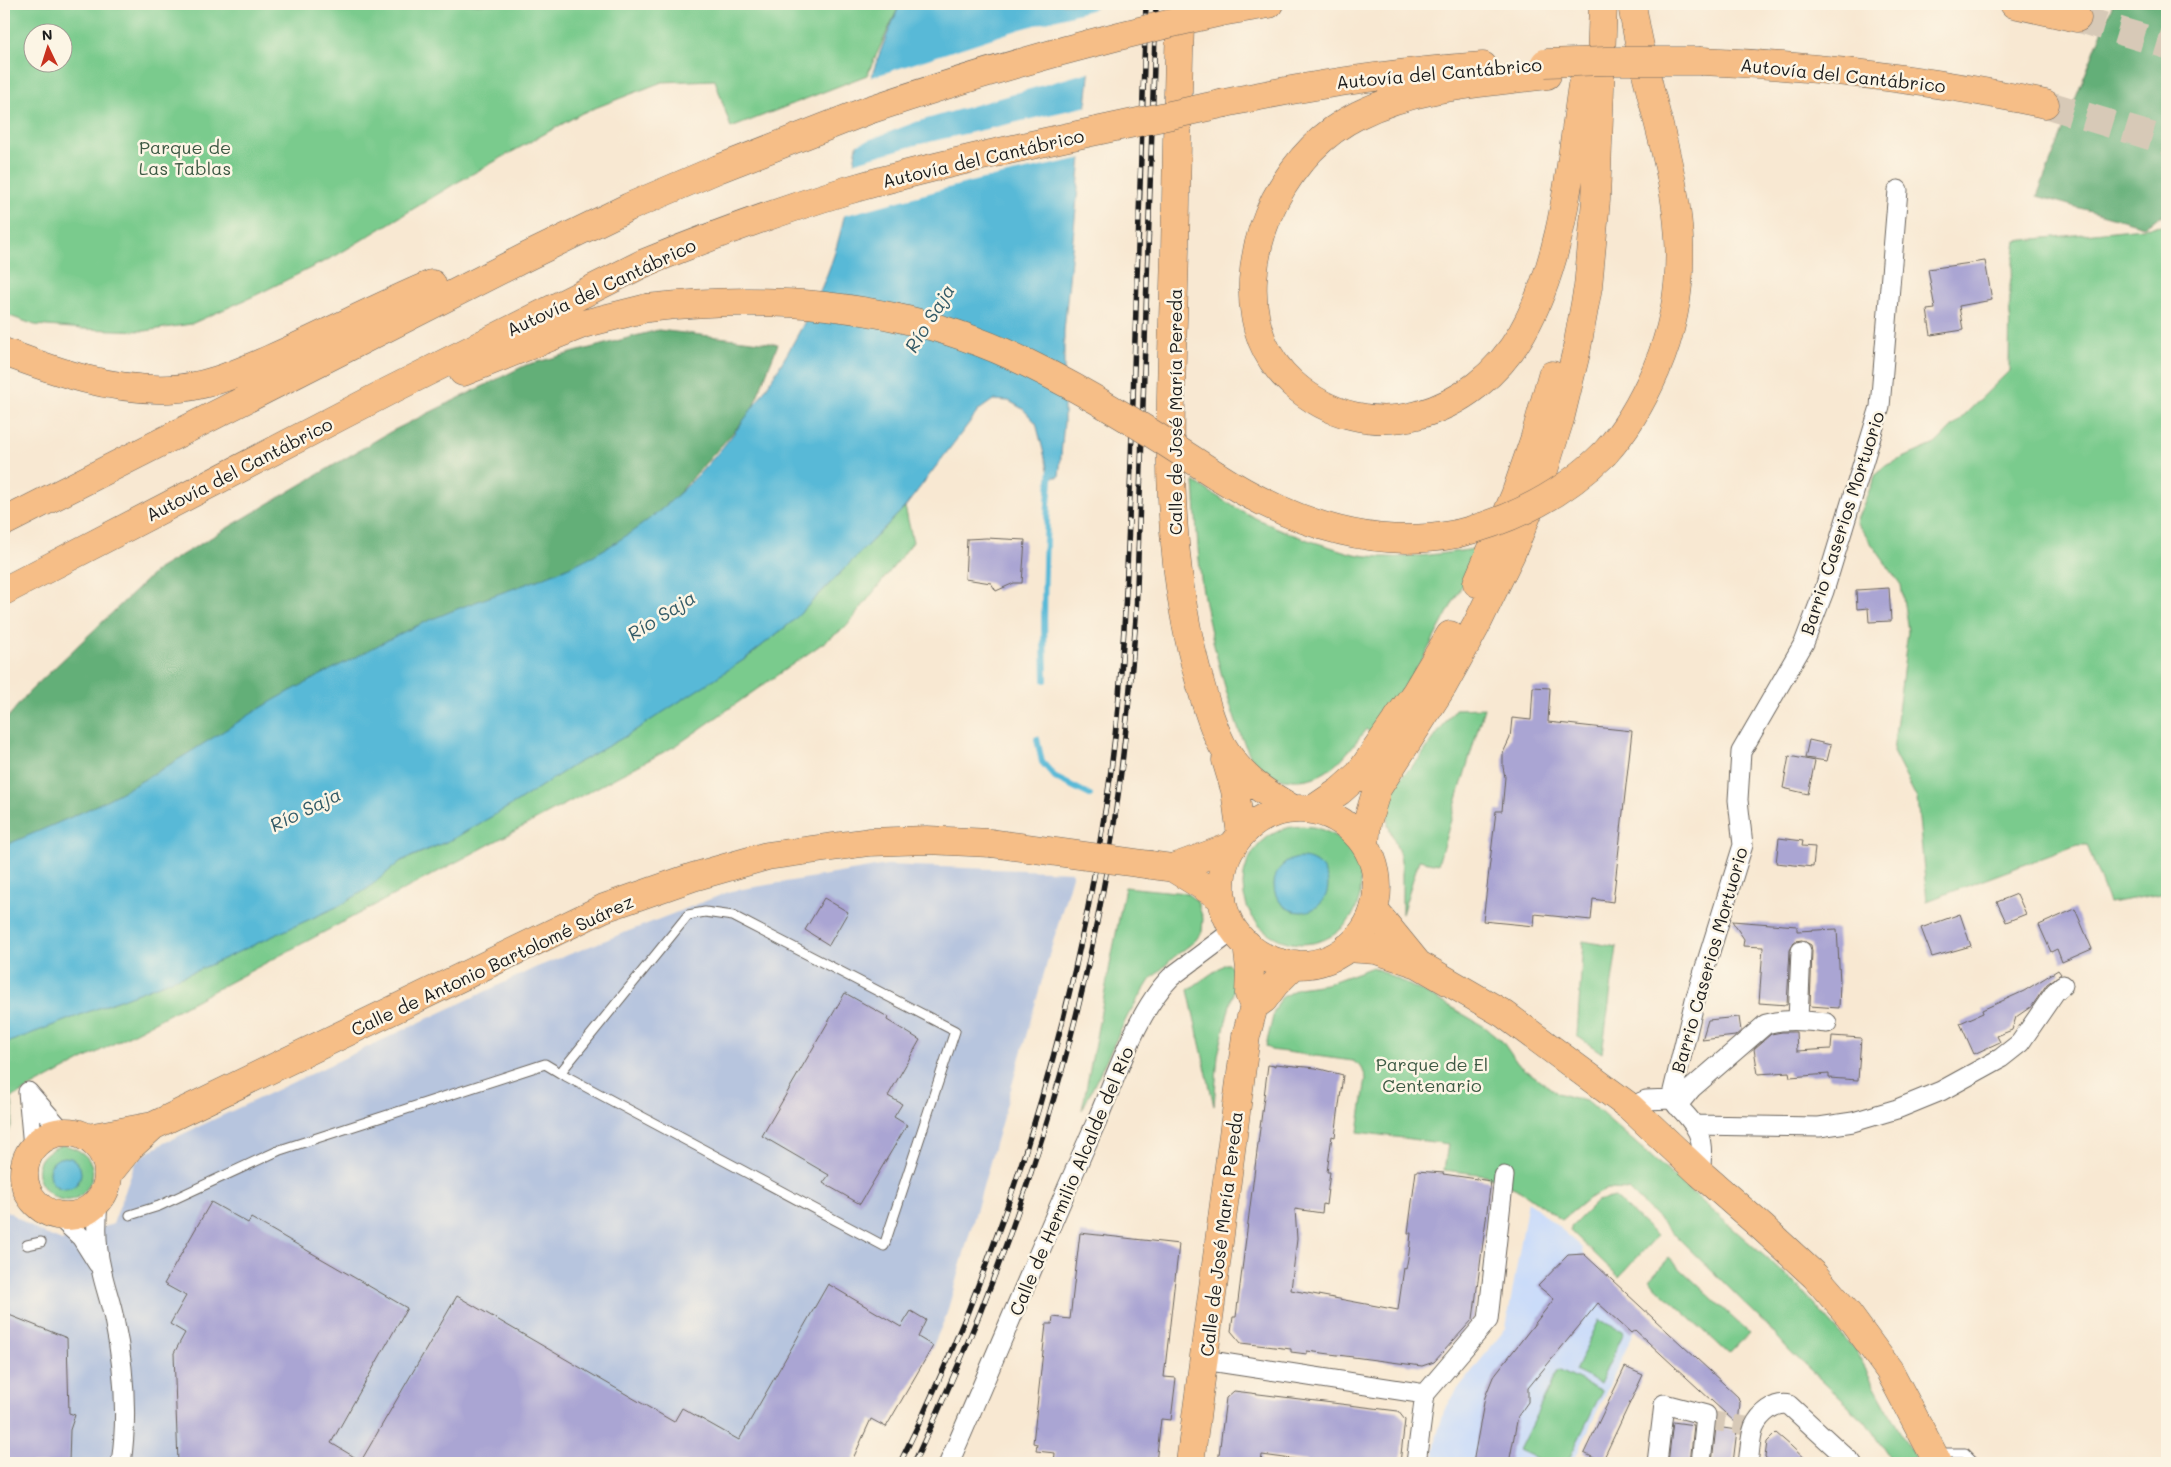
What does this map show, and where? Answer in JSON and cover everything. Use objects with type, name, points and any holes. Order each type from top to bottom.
[{"type":"main road","name":"Calle de José María Pereda","points":[[1181,4],[1172,416],[1176,551],[1192,652],[1204,698],[1223,746],[1235,790],[1237,840]]},
{"type":"main road","points":[[4,352],[55,371],[89,381],[118,386],[169,389],[196,386],[222,379],[315,340],[418,290],[629,207],[718,169],[869,110],[1013,57],[1181,4]]},
{"type":"main road","points":[[869,110],[1026,60],[1116,36],[1221,12],[1269,4]]},
{"type":"main road","points":[[1303,810],[1340,791],[1359,774],[1416,692],[1446,642],[1474,589],[1515,495],[1534,440],[1558,354],[1572,294],[1580,219],[1583,158],[1582,85],[1585,4]]},
{"type":"main road","points":[[1365,844],[1367,823],[1376,790],[1443,686],[1476,626],[1511,554],[1538,489],[1560,419],[1576,353],[1588,287],[1597,191],[1603,4]]},
{"type":"main road","points":[[57,564],[458,374],[583,324],[647,308],[722,301],[807,303],[876,313],[937,328],[993,348],[1064,381],[1238,489],[1275,507],[1340,532],[1413,540],[1456,534],[1488,526],[1536,506],[1574,481],[1605,453],[1634,413],[1652,379],[1669,337],[1676,308],[1680,245],[1675,195],[1669,160],[1650,89],[1632,4]]},
{"type":"main road","points":[[2014,4],[2077,18]]},
{"type":"main road","name":"Autovía del Cantábrico","points":[[4,591],[387,392],[642,264],[745,224],[862,187],[986,155],[1225,103],[1338,82],[1398,73],[1546,69],[1606,60],[1702,61],[1786,66],[1879,76],[1975,90],[2045,104]]},
{"type":"main road","points":[[1546,69],[1438,89],[1388,103],[1358,115],[1330,132],[1300,162],[1283,185],[1268,213],[1256,257],[1252,295],[1261,342],[1283,375],[1304,394],[1326,408],[1348,416],[1371,420],[1395,420],[1418,416],[1441,407],[1489,376],[1522,333],[1546,281],[1562,213],[1582,85]]},
{"type":"main road","points":[[4,522],[517,261],[629,207]]},
{"type":"main road","name":"Calle de José María Pereda","points":[[1223,746],[1248,781],[1303,810]]},
{"type":"main road","points":[[1303,810],[1323,812],[1342,822],[1365,844],[1374,865],[1376,876],[1377,887],[1374,910],[1363,931],[1347,948],[1328,959],[1295,964],[1274,960],[1256,951],[1241,937],[1226,915],[1222,898],[1222,875],[1226,860],[1237,840],[1254,824],[1268,815],[1303,810]]},
{"type":"main road","name":"Calle de Antonio Bartolomé Suárez","points":[[109,1173],[130,1147],[153,1126],[604,908],[693,877],[767,856],[869,842],[927,840],[991,843],[1162,867],[1222,898]]},
{"type":"main road","name":"Calle de Antonio Bartolomé Suárez","points":[[1162,867],[1237,840]]},
{"type":"main road","points":[[1374,910],[1418,964]]},
{"type":"main road","name":"Calle de José María Pereda","points":[[1190,1463],[1246,1036],[1254,1006],[1249,994],[1250,970],[1241,937]]},
{"type":"main road","points":[[1347,948],[1376,950],[1418,964],[1504,1014],[1630,1107],[1700,1173],[1815,1276],[1848,1314],[1889,1370],[1936,1458]]},
{"type":"main road","points":[[1254,1006],[1264,999],[1275,984],[1295,964]]},
{"type":"main road","name":"Calle de Antonio Bartolomé Suárez","points":[[75,1135],[153,1126]]},
{"type":"main road","points":[[52,1135],[75,1135],[96,1144],[103,1153],[109,1173],[106,1188],[98,1203],[80,1214],[69,1216],[57,1215],[47,1212],[31,1198],[24,1182],[21,1162],[52,1135]]},
{"type":"main road","points":[[4,1192],[31,1198]]},
{"type":"street","name":"Barrio Caserios Mortuorio","points":[[1674,1103],[1695,1000],[1743,845],[1738,800],[1741,752],[1804,643],[1824,592],[1880,406],[1898,190]]},
{"type":"street","name":"Calle de Hermilio Alcalde del Río","points":[[949,1463],[1081,1155],[1145,1013],[1162,986],[1171,978],[1241,937]]},
{"type":"street","points":[[1798,1020],[1801,951]]},
{"type":"street","points":[[1696,1125],[1819,1127],[1853,1122],[1897,1110],[1941,1091],[2007,1053],[2020,1043],[2062,984]]},
{"type":"street","name":"Barrio Caserios Mortuorio","points":[[1674,1103],[1766,1024],[1776,1021],[1798,1020],[1827,1023]]},
{"type":"street","points":[[21,1162],[28,1092],[75,1135]]},
{"type":"street","points":[[1630,1107],[1646,1100],[1674,1103],[1696,1125],[1703,1153],[1700,1173]]},
{"type":"street","points":[[1416,1463],[1425,1394],[1488,1320],[1504,1176]]},
{"type":"street","points":[[98,1203],[97,1227],[100,1266],[114,1318],[121,1356],[125,1416],[121,1463]]},
{"type":"street","points":[[57,1215],[81,1238],[100,1266]]},
{"type":"street","points":[[1204,1360],[1425,1394]]},
{"type":"street","points":[[1748,1463],[1754,1427],[1773,1406],[1782,1403],[1789,1405],[1852,1463]]},
{"type":"street","points":[[1657,1463],[1664,1404],[1706,1415],[1701,1463]]},
{"type":"lane","points":[[130,1215],[159,1206],[280,1150],[544,1064],[560,1073],[884,1246],[955,1031],[733,916],[705,912],[688,915],[560,1073]]},
{"type":"lane","points":[[27,1246],[41,1242]]},
{"type":"lane","points":[[1936,1458],[1965,1453],[1975,1463]]},
{"type":"shaded area","points":[[887,865],[1073,872],[946,1316],[933,1346],[886,1427],[871,1420],[852,1463],[4,1463],[4,1211],[9,1212],[38,1231],[62,1241],[113,1224],[135,1164],[143,1156],[164,1143],[537,967],[731,891]]},
{"type":"shaded area","points":[[1528,1201],[1583,1248],[1584,1254],[1635,1330],[1573,1463],[1432,1463],[1444,1411],[1457,1390],[1506,1328]]},
{"type":"green space","name":"Parque de Las Tablas","points":[[4,4],[900,4],[867,75],[731,128],[715,80],[662,82],[582,113],[456,183],[337,255],[254,296],[191,324],[145,331],[35,325],[4,314]]},
{"type":"green space","points":[[2113,4],[2167,4],[2167,213],[2144,226],[2037,196]]},
{"type":"green space","points":[[2167,223],[2167,893],[2109,903],[2087,845],[2077,845],[1927,901],[1917,799],[1893,752],[1908,631],[1901,585],[1856,522],[1876,474],[1887,465],[1935,444],[2009,371],[2010,286],[2016,241],[2162,226]]},
{"type":"green space","points":[[658,330],[778,344],[751,412],[672,501],[554,598],[4,871],[4,722],[28,693],[158,569],[390,432],[526,365]]},
{"type":"green space","points":[[1194,481],[1241,511],[1274,527],[1352,553],[1382,557],[1411,557],[1482,548],[1425,655],[1372,734],[1366,729],[1335,765],[1316,777],[1292,780],[1270,774],[1253,760],[1242,739],[1220,670],[1206,610],[1201,579]]},
{"type":"green space","points":[[905,507],[913,542],[846,627],[677,745],[11,1098],[13,1120],[4,1139],[4,1031],[453,839],[745,659],[793,621]]},
{"type":"green space","points":[[1484,708],[1438,864],[1419,860],[1402,914],[1402,867],[1400,855],[1388,825],[1388,800],[1401,777],[1419,759],[1455,709]]},
{"type":"green space","points":[[1302,826],[1324,831],[1344,843],[1356,863],[1361,885],[1356,907],[1344,927],[1324,939],[1302,944],[1280,939],[1260,927],[1248,907],[1243,885],[1248,863],[1260,843],[1280,831]]},
{"type":"green space","points":[[1125,887],[1186,893],[1197,901],[1203,918],[1202,932],[1194,942],[1174,957],[1150,980],[1128,1015],[1082,1110]]},
{"type":"green space","points":[[1583,941],[1617,947],[1602,1053],[1577,1036]]},
{"type":"green space","points":[[1225,964],[1229,964],[1235,971],[1235,984],[1218,1055],[1214,1106],[1188,990]]},
{"type":"green space","name":"Parque de El Centenario","points":[[1373,967],[1435,998],[1485,1027],[1502,1041],[1518,1064],[1557,1093],[1589,1102],[1795,1283],[1855,1350],[1917,1463],[1894,1463],[1865,1421],[1790,1351],[1760,1318],[1629,1190],[1608,1189],[1589,1198],[1562,1220],[1521,1191],[1486,1175],[1444,1170],[1448,1144],[1358,1132],[1366,1078],[1362,1068],[1353,1061],[1271,1050],[1266,1046],[1274,1012],[1281,998],[1298,988],[1326,984]]},
{"type":"green space","points":[[63,1145],[83,1153],[88,1158],[93,1170],[92,1177],[89,1185],[79,1197],[66,1200],[54,1197],[44,1189],[39,1177],[38,1165],[46,1154]],"holes":[[[69,1158],[78,1166],[80,1173],[77,1184],[51,1180],[49,1170]]]},
{"type":"green space","points":[[1615,1197],[1657,1236],[1619,1277],[1571,1231],[1571,1227],[1597,1201]]},
{"type":"green space","points":[[1669,1258],[1749,1333],[1729,1354],[1649,1280]]},
{"type":"green space","points":[[1599,1320],[1624,1332],[1600,1383],[1575,1371]]},
{"type":"green space","points":[[1558,1370],[1602,1391],[1567,1463],[1547,1463],[1519,1450]]},
{"type":"water","name":"Río Saja","points":[[900,4],[1096,4],[1064,331],[1064,422],[1059,477],[1050,477],[1036,423],[1023,409],[1009,401],[993,400],[979,410],[905,507],[793,621],[745,659],[628,735],[574,765],[517,802],[453,839],[401,861],[367,889],[341,905],[201,969],[4,1044],[4,846],[85,810],[133,786],[276,699],[402,633],[465,606],[558,572],[594,555],[627,535],[657,513],[711,461],[758,401],[803,326],[823,284],[840,232],[871,79]]},
{"type":"water","points":[[1301,858],[1311,860],[1320,866],[1326,875],[1328,885],[1326,895],[1320,904],[1311,910],[1301,912],[1291,910],[1282,904],[1276,895],[1274,885],[1276,875],[1282,866],[1291,860]]},
{"type":"water","points":[[65,1157],[76,1162],[81,1173],[76,1184],[65,1189],[54,1184],[49,1173],[54,1162]]},
{"type":"pier","points":[[1098,8],[1092,71],[916,122],[855,145],[869,78],[1021,29]]},
{"type":"pier","points":[[1088,106],[1083,158],[978,180],[842,216],[852,163],[916,145]]},
{"type":"building","points":[[1985,261],[1992,300],[1959,306],[1963,330],[1931,335],[1927,310],[1935,309],[1928,269]]},
{"type":"building","points":[[967,539],[1025,540],[1022,583],[1014,583],[996,591],[991,583],[965,579]]},
{"type":"building","points":[[1889,588],[1891,621],[1869,622],[1868,608],[1857,609],[1856,590]]},
{"type":"building","points":[[1533,687],[1550,688],[1548,722],[1632,731],[1613,902],[1593,899],[1591,920],[1535,914],[1534,926],[1483,921],[1496,811],[1502,811],[1505,777],[1503,753],[1510,738],[1512,718],[1531,720]]},
{"type":"building","points":[[1809,740],[1831,745],[1827,761],[1805,758]]},
{"type":"building","points":[[1789,756],[1815,761],[1808,794],[1783,788]]},
{"type":"building","points":[[1779,838],[1803,841],[1802,846],[1815,847],[1813,867],[1776,863]]},
{"type":"building","points":[[2017,894],[2026,914],[2006,922],[1997,902]]},
{"type":"building","points":[[824,898],[848,912],[829,945],[805,930]]},
{"type":"building","points":[[2075,909],[2092,949],[2062,962],[2057,949],[2051,952],[2039,925]]},
{"type":"building","points":[[1960,914],[1971,946],[1932,957],[1921,928]]},
{"type":"building","points":[[1732,921],[1797,926],[1797,931],[1837,929],[1840,982],[1839,1008],[1810,1006],[1812,951],[1811,945],[1802,940],[1795,941],[1790,950],[1787,1005],[1759,1003],[1763,947],[1743,946],[1744,939]]},
{"type":"building","points":[[2058,970],[2061,974],[2047,984],[2032,1006],[2016,1017],[2012,1030],[1997,1036],[2000,1042],[1974,1054],[1960,1023],[1983,1013],[1982,1010],[2024,991]]},
{"type":"building","points":[[845,993],[888,1017],[887,1020],[920,1040],[888,1096],[902,1104],[894,1117],[907,1125],[860,1204],[823,1183],[829,1175],[762,1136]]},
{"type":"building","points":[[1739,1017],[1741,1031],[1735,1036],[1702,1040],[1708,1020]]},
{"type":"building","points":[[1796,1032],[1797,1051],[1831,1049],[1832,1036],[1861,1038],[1858,1080],[1829,1078],[1829,1074],[1790,1077],[1789,1072],[1758,1074],[1754,1049],[1771,1034]]},
{"type":"building","points":[[1275,1064],[1316,1068],[1343,1075],[1335,1137],[1332,1136],[1327,1172],[1330,1172],[1326,1205],[1323,1204],[1322,1213],[1295,1209],[1297,1239],[1291,1290],[1398,1310],[1404,1268],[1406,1269],[1409,1253],[1411,1233],[1408,1233],[1416,1171],[1444,1173],[1491,1181],[1473,1319],[1434,1362],[1422,1366],[1307,1351],[1307,1354],[1291,1352],[1291,1349],[1241,1343],[1231,1331],[1233,1317],[1236,1317],[1268,1065],[1275,1066]]},
{"type":"building","points":[[211,1202],[248,1223],[251,1218],[407,1308],[331,1443],[361,1461],[457,1296],[674,1422],[682,1408],[739,1440],[828,1284],[901,1327],[911,1311],[926,1320],[918,1337],[933,1346],[886,1427],[871,1419],[851,1463],[178,1463],[174,1353],[185,1333],[170,1324],[186,1296],[164,1284]]},
{"type":"building","points":[[1080,1233],[1179,1244],[1164,1377],[1176,1378],[1171,1420],[1161,1419],[1156,1463],[1054,1463],[1055,1453],[1036,1451],[1037,1444],[1033,1443],[1046,1324],[1052,1324],[1053,1317],[1070,1319]]},
{"type":"building","points":[[1584,1254],[1738,1397],[1740,1403],[1738,1425],[1635,1330],[1631,1333],[1598,1303],[1528,1388],[1528,1402],[1518,1416],[1509,1463],[1473,1463],[1485,1397],[1493,1377],[1554,1299],[1538,1286],[1568,1255]]},
{"type":"building","points":[[4,1313],[67,1338],[69,1413],[75,1415],[70,1430],[69,1463],[4,1463]]},
{"type":"building","points":[[1625,1367],[1643,1375],[1602,1462],[1584,1453]]},
{"type":"building","points":[[1234,1391],[1398,1411],[1405,1420],[1400,1463],[1307,1463],[1307,1461],[1262,1455],[1261,1463],[1218,1463],[1226,1398]]},
{"type":"building","points":[[1673,1422],[1694,1425],[1690,1463],[1668,1463]]},
{"type":"building","points":[[1716,1427],[1737,1430],[1733,1463],[1712,1463]]},
{"type":"building","points":[[1776,1433],[1809,1463],[1772,1463],[1765,1457],[1767,1442]]},
{"type":"waterway","points":[[1045,680],[1045,574],[1051,469]]},
{"type":"waterway","points":[[1037,739],[1042,762],[1056,778],[1090,795]]},
{"type":"tunnel","points":[[2077,18],[2167,45]]},
{"type":"tunnel","points":[[2045,104],[2167,141]]},
{"type":"tunnel","points":[[1706,1420],[1754,1427]]},
{"type":"railway","points":[[900,1463],[971,1303],[1002,1222],[1029,1139],[1054,1056],[1075,971],[1107,799],[1118,708],[1127,570],[1146,4]]},
{"type":"railway","points":[[914,1463],[975,1325],[1028,1183],[1071,1038],[1088,964],[1109,856],[1123,754],[1136,618],[1156,4]]}]
